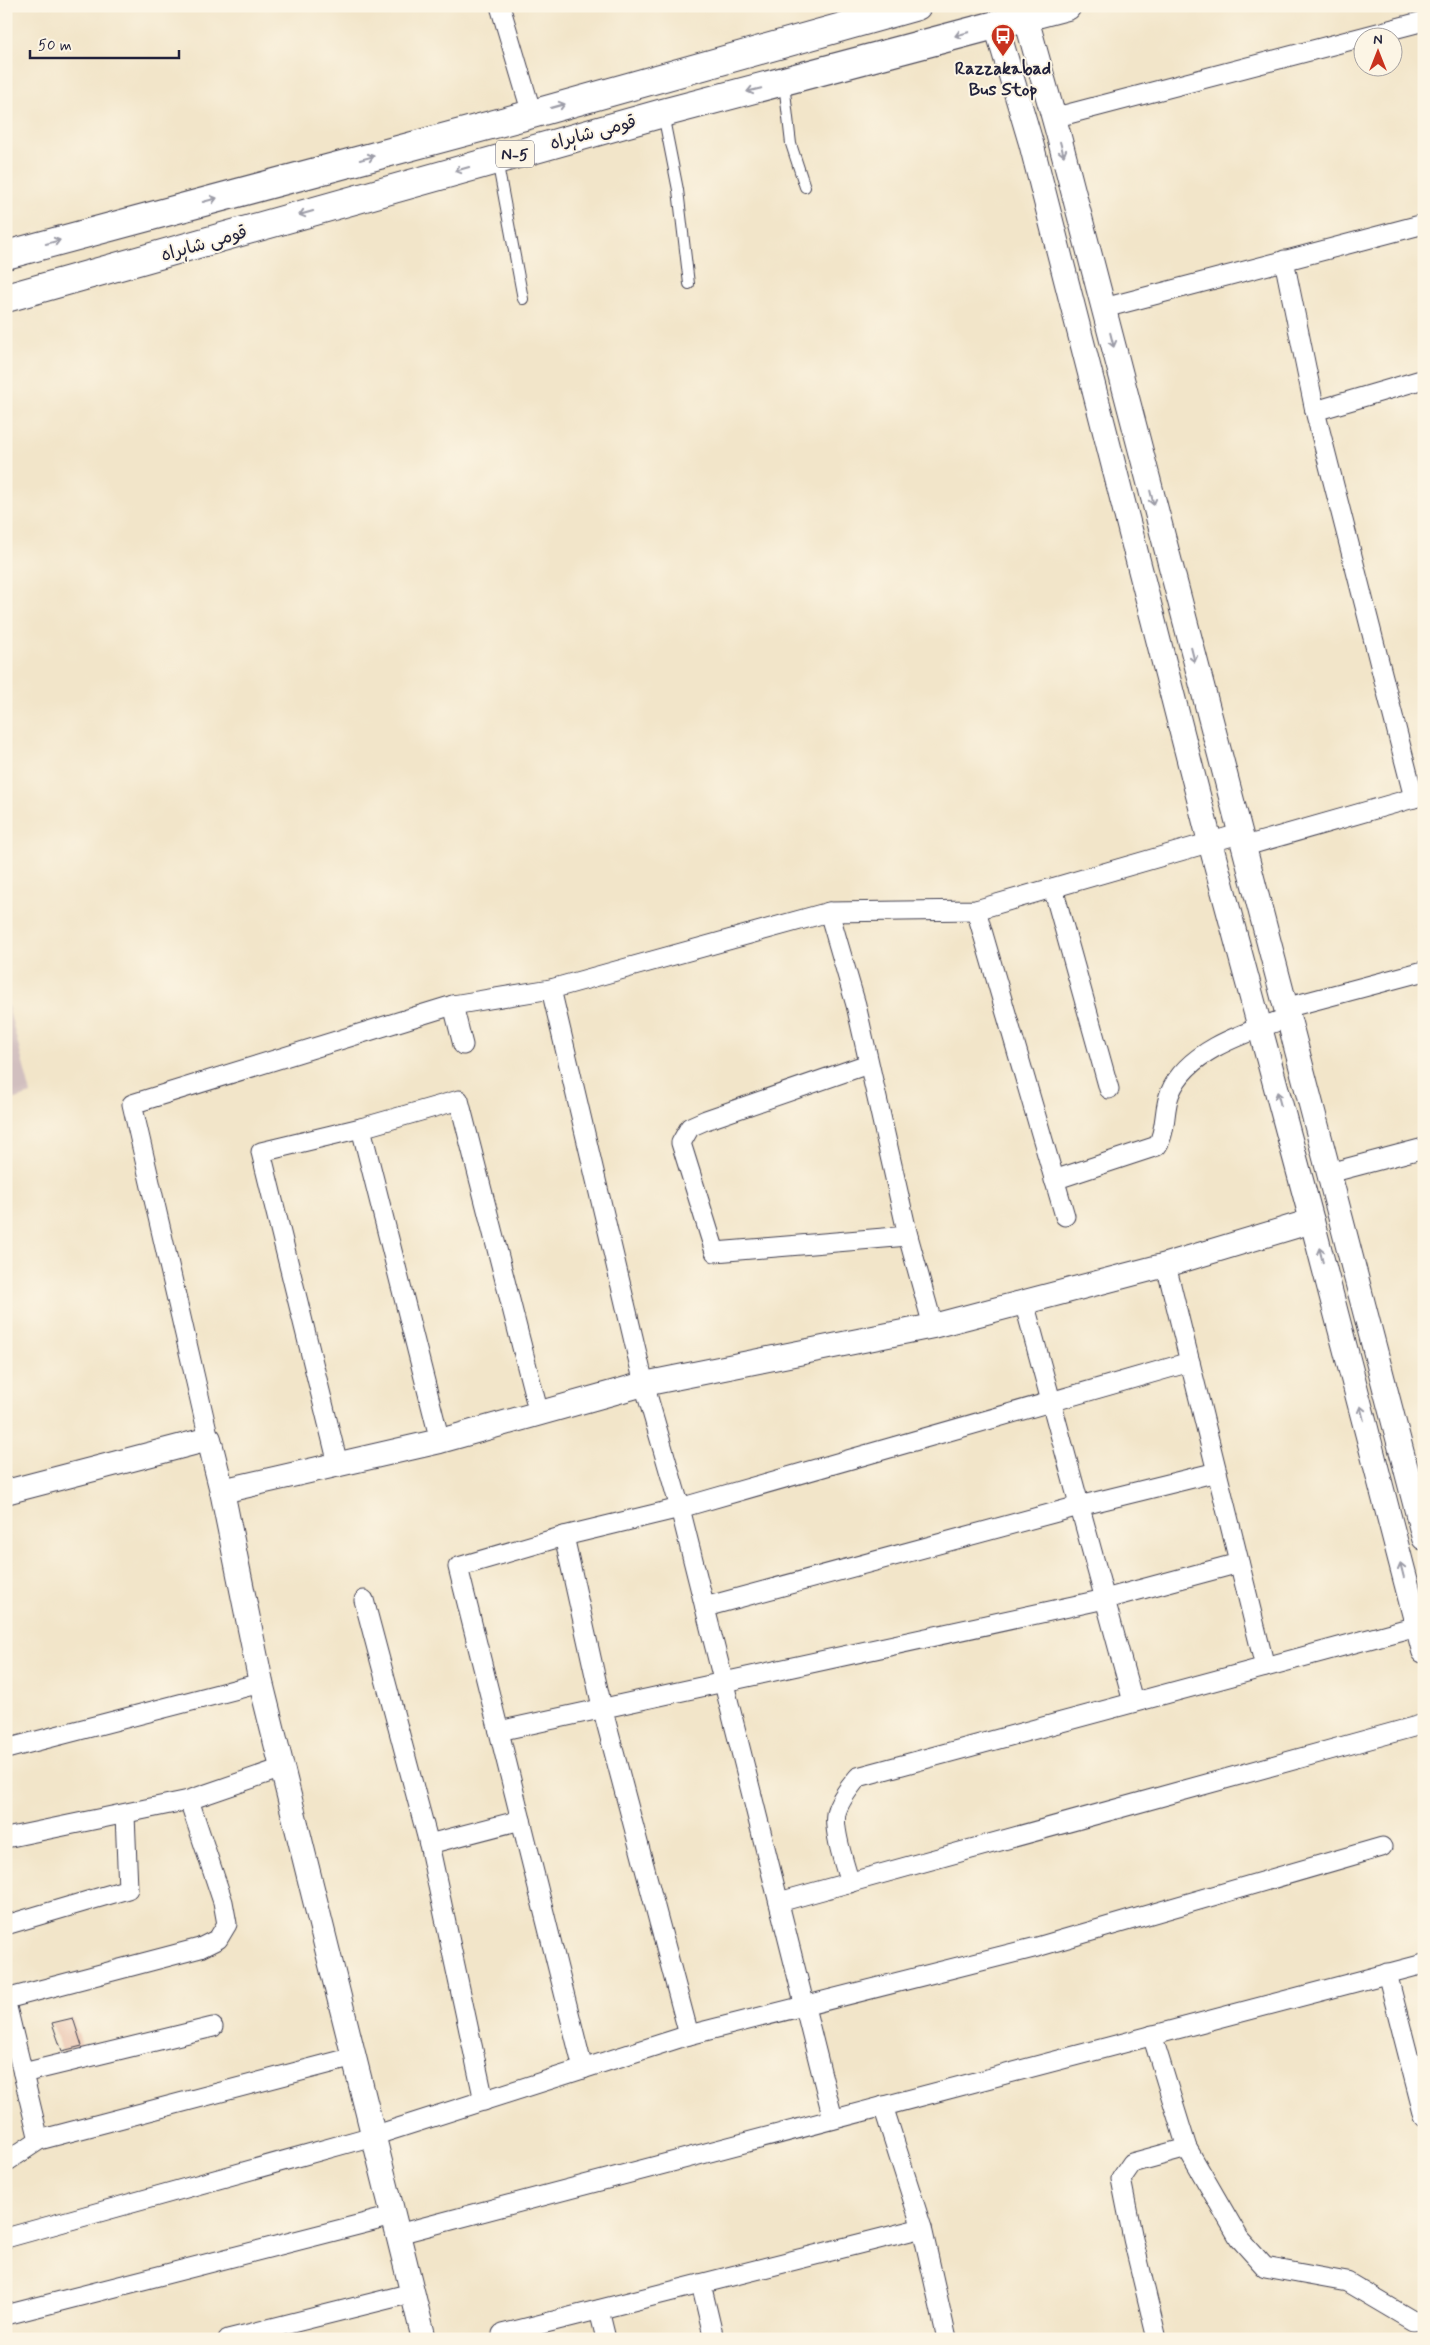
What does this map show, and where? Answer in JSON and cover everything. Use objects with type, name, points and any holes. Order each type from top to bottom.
[{"type":"highway","name":"قومی شاہراہ","points":[[6,255],[532,114],[917,6]]},
{"type":"highway","name":"قومی شاہراہ","points":[[6,298],[663,113],[1067,6]]},
{"type":"street","points":[[500,6],[532,114]]},
{"type":"street","points":[[1026,18],[1104,308],[1240,841],[1424,1538]]},
{"type":"street","points":[[1054,118],[1424,21]]},
{"type":"street","points":[[996,25],[1031,143],[1210,842],[1312,1221],[1424,1651]]},
{"type":"street","points":[[1104,308],[1424,224]]},
{"type":"street","points":[[424,2339],[261,1683],[222,1491],[132,1104],[453,1006],[551,989],[829,912],[976,910],[1210,842],[1240,841],[1419,797],[1315,411],[1284,260]]},
{"type":"street","points":[[1315,411],[1424,379]]},
{"type":"street","points":[[1183,737],[1212,729]]},
{"type":"street","points":[[1052,888],[1109,1089]]},
{"type":"street","points":[[976,910],[1065,1216]]},
{"type":"street","points":[[829,912],[856,1004],[908,1236],[932,1326]]},
{"type":"street","points":[[1054,1180],[1158,1146],[1161,1140],[1166,1104],[1170,1092],[1176,1081],[1204,1053],[1259,1028],[1286,1013],[1424,971]]},
{"type":"street","points":[[551,989],[644,1384],[680,1508],[725,1682],[833,2119]]},
{"type":"street","points":[[453,1006],[463,1045]]},
{"type":"street","points":[[868,1064],[706,1120],[690,1128],[681,1143],[715,1252],[908,1236]]},
{"type":"street","points":[[338,1464],[261,1152],[361,1128],[459,1100],[539,1414]]},
{"type":"street","points":[[361,1128],[440,1441]]},
{"type":"street","points":[[1329,1173],[1424,1148]]},
{"type":"street","points":[[222,1491],[440,1441],[644,1384],[932,1326],[1166,1265],[1312,1221]]},
{"type":"street","points":[[1166,1265],[1266,1667]]},
{"type":"street","points":[[1024,1302],[1133,1702]]},
{"type":"street","points":[[583,2069],[458,1567],[564,1536],[680,1508],[1190,1362]]},
{"type":"street","points":[[6,1492],[209,1438]]},
{"type":"street","points":[[705,1607],[1079,1506],[1217,1472]]},
{"type":"street","points":[[564,1536],[602,1707],[689,2035]]},
{"type":"street","points":[[498,1731],[1105,1599],[1239,1564]]},
{"type":"street","points":[[364,1600],[429,1844],[484,2101]]},
{"type":"street","points":[[850,1883],[840,1851],[836,1812],[845,1794],[858,1777],[1417,1626]]},
{"type":"street","points":[[6,1750],[261,1683]]},
{"type":"street","points":[[779,1902],[1424,1724]]},
{"type":"street","points":[[6,1838],[125,1815],[189,1800],[282,1768]]},
{"type":"street","points":[[39,2140],[6,2001],[200,1948],[218,1939],[227,1924],[224,1902],[189,1800]]},
{"type":"street","points":[[6,1926],[128,1889],[125,1815]]},
{"type":"street","points":[[429,1844],[520,1820]]},
{"type":"street","points":[[6,2238],[373,2136],[689,2035],[1037,1947],[1382,1848]]},
{"type":"street","points":[[6,2315],[396,2225],[833,2119],[1424,1964]]},
{"type":"street","points":[[1387,1973],[1424,2117]]},
{"type":"street","points":[[23,2072],[213,2027]]},
{"type":"street","points":[[1152,2035],[1187,2148],[1239,2238],[1266,2267],[1347,2282],[1413,2321],[1424,2320]]},
{"type":"street","points":[[6,2162],[39,2140],[354,2057]]},
{"type":"street","points":[[883,2106],[922,2228],[947,2339]]},
{"type":"street","points":[[1158,2339],[1133,2239],[1121,2179],[1132,2164],[1187,2148]]},
{"type":"street","points":[[502,2334],[922,2228]]},
{"type":"street","points":[[701,2284],[714,2339]]},
{"type":"street","points":[[228,2339],[291,2331],[412,2293]]},
{"type":"street","points":[[599,2310],[606,2339]]},
{"type":"lane","points":[[784,82],[791,144],[805,187]]},
{"type":"lane","points":[[663,113],[678,190],[689,284]]},
{"type":"lane","points":[[497,159],[523,299]]},
{"type":"shaded area","points":[[6,998],[31,1094],[6,1102]]},
{"type":"building","points":[[73,2018],[82,2046],[62,2051],[52,2023]]},
{"type":"place","name":"Razzakabad Bus Stop","points":[[1003,57]]}]
